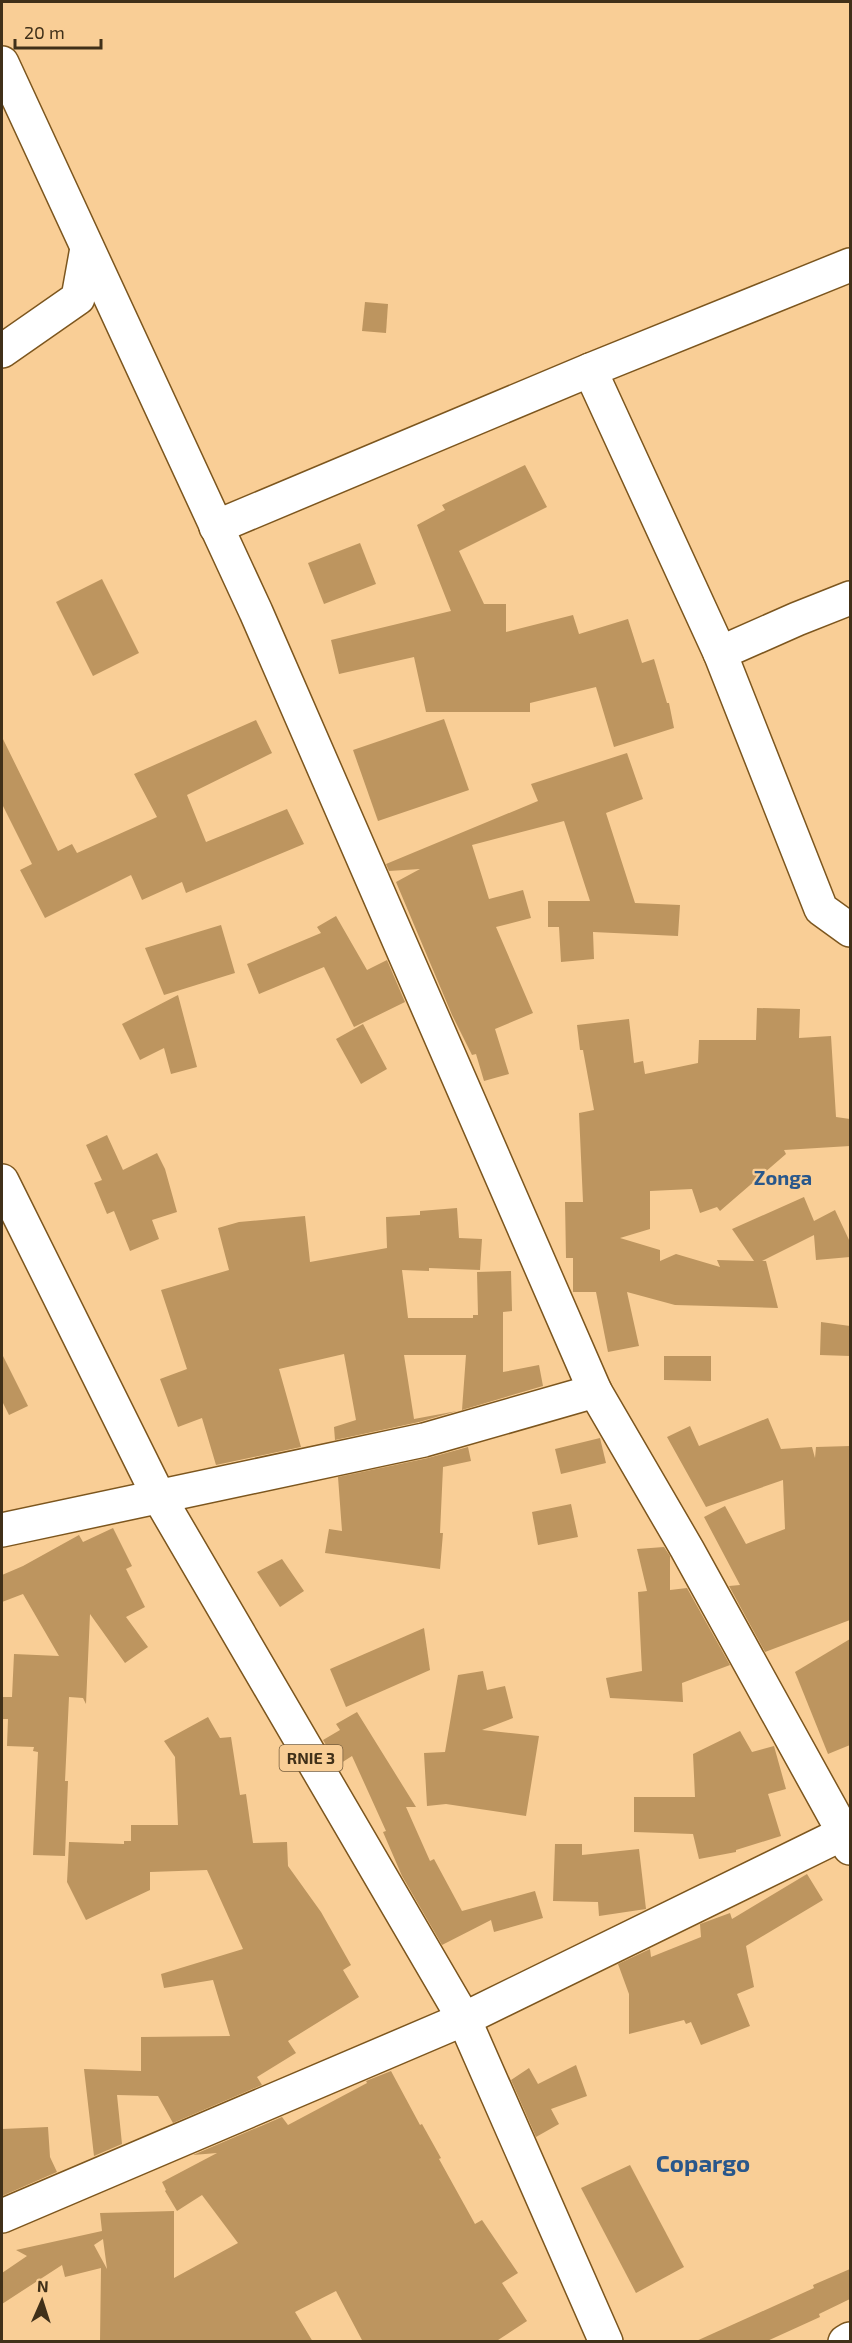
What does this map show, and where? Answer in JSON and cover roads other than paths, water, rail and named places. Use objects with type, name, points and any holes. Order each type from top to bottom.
[{"type":"main road","points":[[2,63],[256,612],[595,1391],[848,1837],[464,2019],[2,2216]]},
{"type":"main road","points":[[2,351],[78,298],[87,248]]},
{"type":"main road","points":[[216,527],[590,370],[850,265]]},
{"type":"main road","points":[[590,370],[720,653],[821,909],[850,930]]},
{"type":"main road","points":[[720,653],[850,598]]},
{"type":"main road","name":"RNIE 3","points":[[2,1181],[159,1497],[464,2019],[606,2342]]},
{"type":"main road","points":[[2,1530],[424,1440],[595,1391]]},
{"type":"main road","points":[[845,2342],[850,2339]]},
{"type":"district","name":"Zonga","points":[[783,1178]]},
{"type":"district","name":"Copargo","points":[[703,2164]]}]
